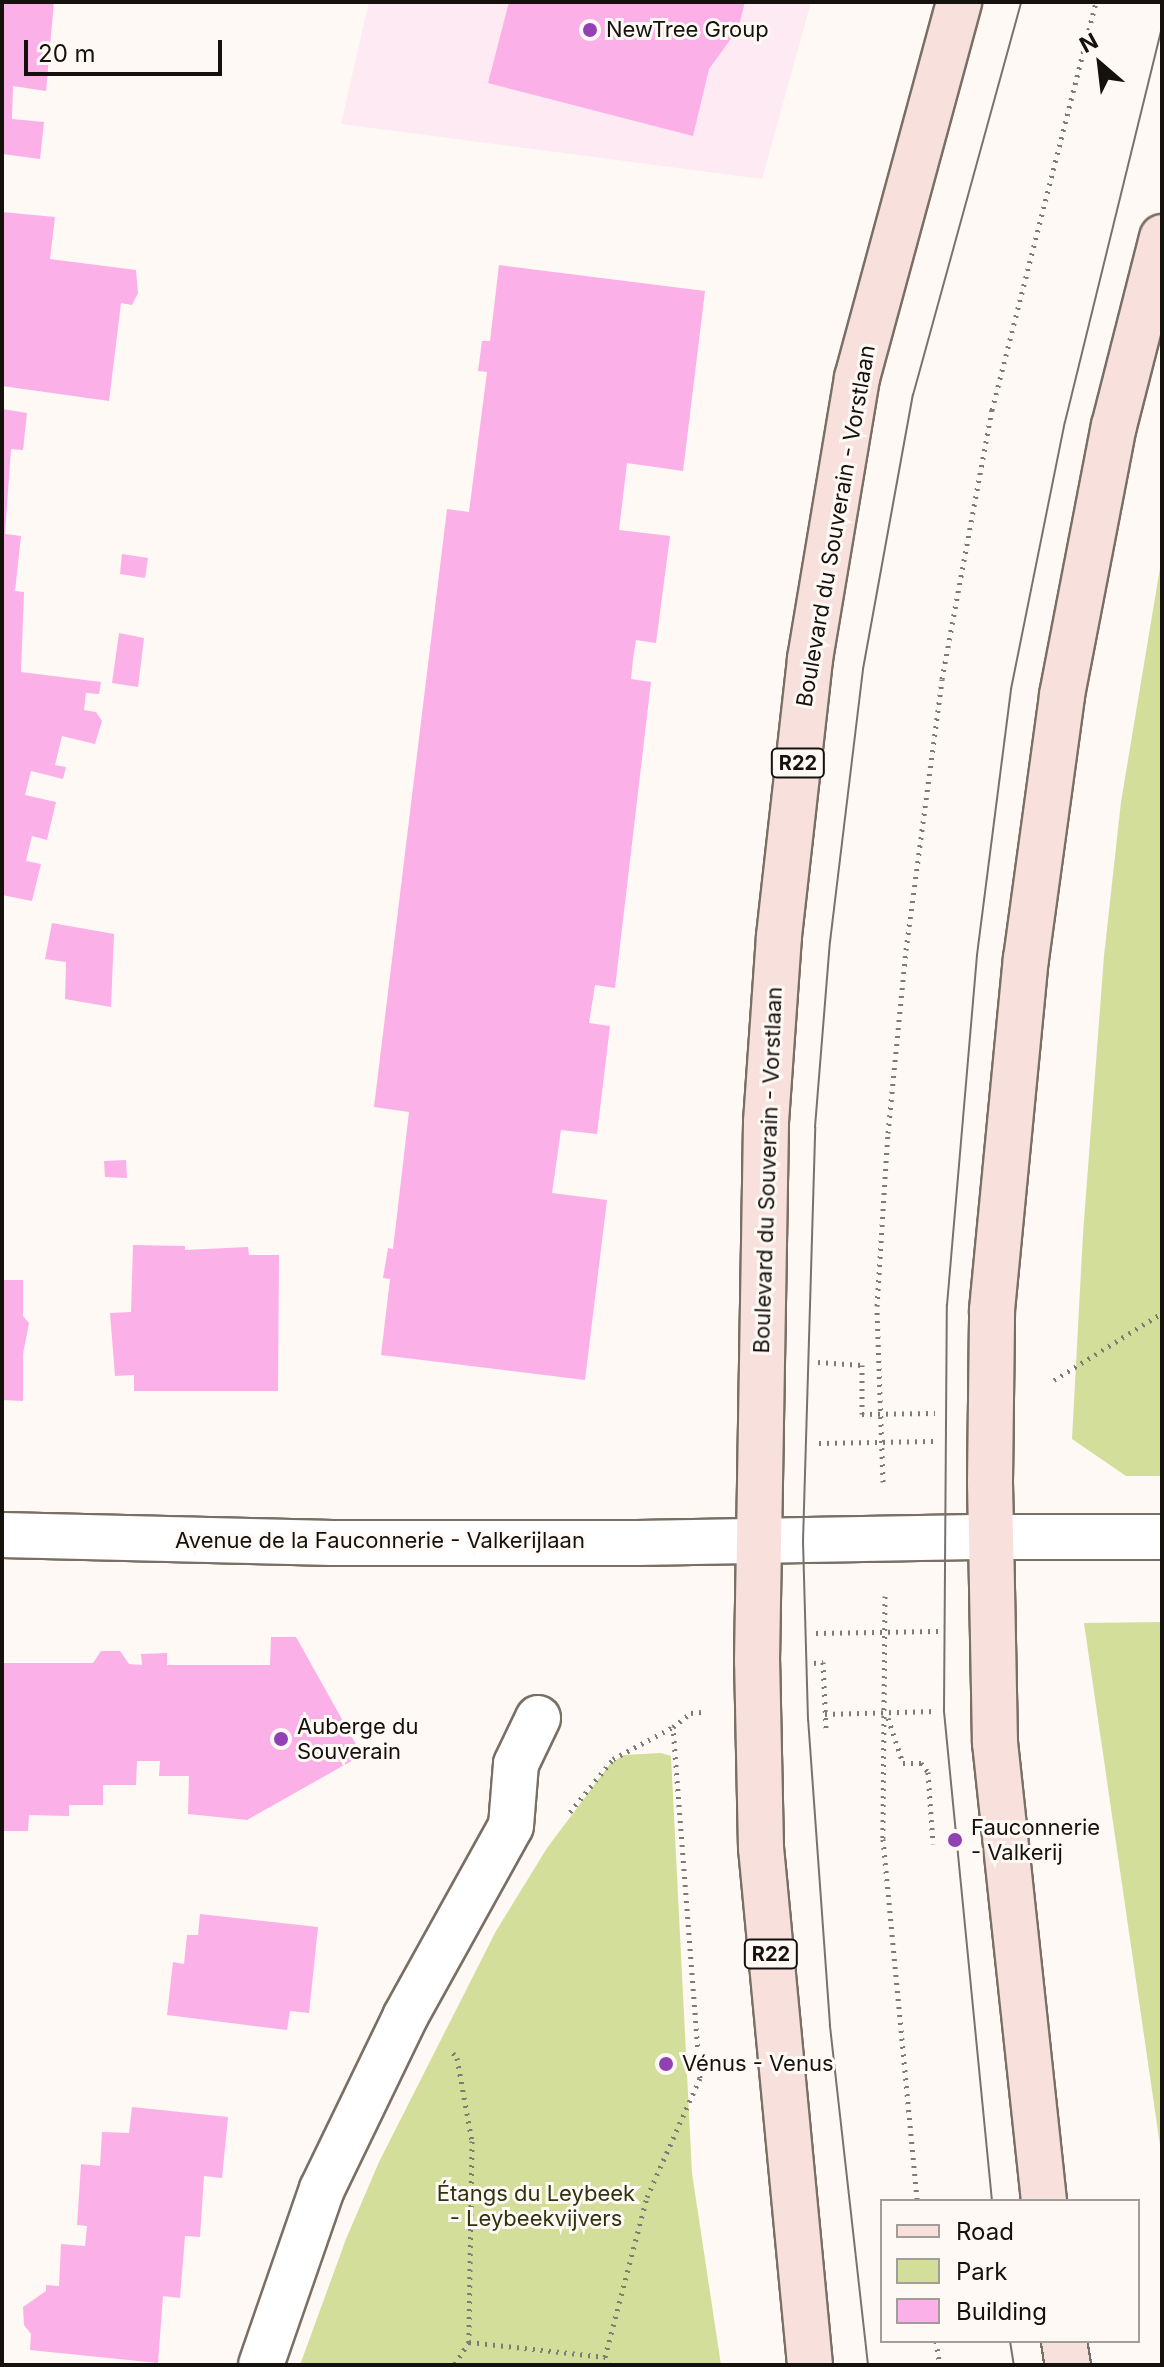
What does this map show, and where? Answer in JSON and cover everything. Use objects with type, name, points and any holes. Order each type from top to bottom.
[{"type":"main road","name":"Boulevard du Souverain - Vorstlaan","points":[[810,2365],[761,1848],[758,1541],[766,1122],[779,936],[810,659],[857,378],[959,2]]},
{"type":"main road","points":[[1044,2199],[994,1710],[990,1537],[992,1310],[1026,959],[1062,695],[1114,426],[1162,237]]},
{"type":"main road","points":[[1064,2343],[1068,2365]]},
{"type":"street","name":"Avenue de la Fauconnerie - Valkerijlaan","points":[[2,1535],[333,1543],[758,1541]]},
{"type":"street","points":[[758,1541],[1162,1537]]},
{"type":"street","points":[[261,2365],[322,2189],[405,2017],[511,1826],[516,1764],[538,1718]]},
{"type":"path","points":[[917,2199],[883,1839],[886,1714],[882,1413],[877,1306],[888,1133],[906,950],[942,679],[992,410],[1096,2]]},
{"type":"path","points":[[1054,1380],[1162,1313]]},
{"type":"path","points":[[760,1360],[862,1365],[862,1414],[946,1413],[992,1418]]},
{"type":"path","points":[[825,1714],[994,1710]]},
{"type":"path","points":[[886,1714],[903,1763],[921,1763],[928,1772],[933,1844]]},
{"type":"path","points":[[609,2365],[605,2357],[647,2197],[700,2078],[673,1727]]},
{"type":"path","points":[[447,2046],[457,2058],[472,2141],[469,2342],[454,2365]]},
{"type":"path","points":[[469,2342],[605,2357]]},
{"type":"path","points":[[936,2343],[940,2365]]},
{"type":"shaded area","points":[[369,2],[811,2],[762,179],[341,124]]},
{"type":"green space","points":[[1162,556],[1162,1476],[1126,1476],[1072,1439],[1083,1234],[1104,956],[1121,802]]},
{"type":"green space","points":[[1162,1622],[1162,2159],[1084,1623]]},
{"type":"green space","name":"Étangs du Leybeek - Leybeekvijvers","points":[[661,1753],[671,1756],[692,2173],[721,2365],[300,2365],[346,2239],[379,2162],[496,1931],[547,1848],[610,1764],[624,1755]]},
{"type":"building","points":[[2,2],[54,2],[46,91],[13,86],[12,119],[44,122],[40,159],[2,154]]},
{"type":"building","points":[[509,2],[745,2],[738,29],[709,69],[693,136],[488,83]]},
{"type":"building","points":[[2,212],[55,217],[50,259],[136,270],[138,293],[132,305],[121,303],[109,401],[2,386]]},
{"type":"building","points":[[499,265],[705,291],[683,471],[627,463],[619,530],[670,536],[656,643],[636,640],[633,659],[631,679],[651,682],[615,988],[595,985],[589,1023],[610,1026],[597,1134],[561,1130],[552,1193],[607,1200],[585,1380],[381,1355],[390,1279],[383,1278],[388,1248],[393,1249],[409,1112],[374,1107],[447,509],[469,512],[487,372],[478,371],[482,341],[490,341]]},
{"type":"building","points":[[2,409],[27,413],[23,450],[11,449],[5,534],[21,536],[15,591],[24,592],[21,672],[101,682],[99,694],[86,693],[84,710],[96,712],[102,721],[95,744],[62,736],[55,765],[66,767],[63,779],[31,771],[25,795],[56,802],[47,840],[32,836],[26,861],[41,864],[32,901],[2,895]]},
{"type":"building","points":[[122,554],[148,558],[145,578],[120,574]]},
{"type":"building","points":[[119,633],[144,638],[138,687],[112,683]]},
{"type":"building","points":[[52,923],[114,934],[111,1007],[65,999],[66,962],[45,959]]},
{"type":"building","points":[[126,1160],[127,1178],[105,1177],[104,1161]]},
{"type":"building","points":[[133,1245],[185,1246],[185,1250],[248,1247],[249,1255],[279,1255],[278,1391],[134,1391],[134,1375],[115,1376],[110,1313],[131,1312]]},
{"type":"building","points":[[2,1280],[23,1280],[23,1316],[29,1323],[23,1354],[23,1401],[2,1400]]},
{"type":"building","points":[[271,1637],[296,1637],[362,1755],[247,1820],[188,1814],[189,1776],[159,1776],[160,1761],[137,1761],[136,1785],[103,1785],[103,1805],[69,1805],[69,1816],[29,1815],[28,1831],[4,1831],[2,1663],[93,1663],[101,1651],[120,1651],[129,1664],[142,1665],[141,1654],[167,1653],[167,1665],[270,1665]]},
{"type":"building","points":[[200,1914],[318,1927],[309,2013],[290,2011],[287,2030],[167,2015],[173,1962],[184,1964],[187,1935],[198,1935]]},
{"type":"building","points":[[132,2107],[228,2117],[222,2178],[204,2176],[200,2237],[185,2236],[180,2298],[163,2296],[158,2363],[30,2350],[31,2334],[24,2325],[23,2307],[46,2291],[46,2285],[59,2286],[61,2244],[85,2246],[87,2226],[77,2225],[81,2164],[100,2166],[102,2132],[129,2133]]},
{"type":"tram line","points":[[868,2365],[830,2025],[808,1720],[803,1541],[815,1127],[830,942],[863,669],[913,395],[1021,2]]},
{"type":"tram line","points":[[992,2199],[944,1710],[947,1305],[977,955],[1011,689],[1065,422],[1162,26]]},
{"type":"tram line","points":[[1010,2343],[1014,2365]]},
{"type":"place","name":"NewTree Group","points":[[590,30]]},
{"type":"place","name":"Auberge du Souverain","points":[[281,1739]]},
{"type":"place","name":"Fauconnerie - Valkerij","points":[[955,1840]]},
{"type":"place","name":"Vénus - Venus","points":[[666,2064]]}]
